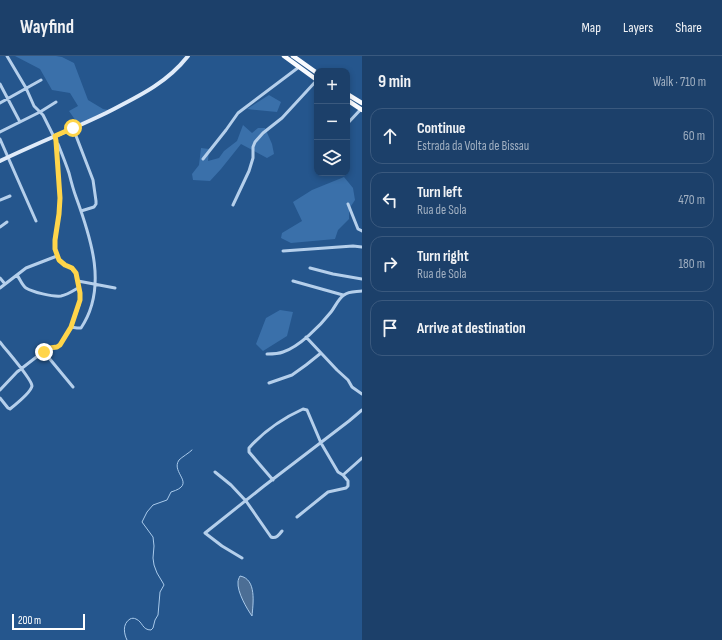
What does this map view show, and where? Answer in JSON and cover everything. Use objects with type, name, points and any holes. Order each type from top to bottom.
[{"type":"main road","points":[[0,161],[55,138],[134,99],[150,90],[176,70],[188,56]]},
{"type":"main road","points":[[284,56],[314,78]]},
{"type":"main road","points":[[293,56],[314,71]]},
{"type":"main road","points":[[350,97],[362,107]]},
{"type":"main road","points":[[350,101],[362,107]]},
{"type":"street","points":[[7,56],[26,88],[34,106],[43,115],[55,138],[81,211],[94,257],[95,285],[92,304],[84,323],[80,328],[71,327]]},
{"type":"street","points":[[203,159],[238,112],[299,67]]},
{"type":"street","points":[[0,103],[41,80]]},
{"type":"street","points":[[233,205],[249,170],[253,158],[253,147],[255,142],[282,118],[314,83]]},
{"type":"street","points":[[0,84],[20,122]]},
{"type":"street","points":[[0,132],[40,112],[56,102]]},
{"type":"street","points":[[350,121],[362,107]]},
{"type":"street","points":[[73,128],[93,180],[96,201],[94,207],[81,211]]},
{"type":"street","points":[[0,138],[36,220]]},
{"type":"street","points":[[0,390],[21,369],[50,348],[60,345],[71,327],[80,300],[77,275],[74,270],[62,263],[57,256],[55,249],[60,198],[55,138]]},
{"type":"street","points":[[0,200],[10,196]]},
{"type":"street","points":[[348,204],[358,229],[362,231]]},
{"type":"street","points":[[0,227],[7,222]]},
{"type":"street","points":[[283,251],[353,246],[362,247]]},
{"type":"street","points":[[0,288],[26,268],[57,256]]},
{"type":"street","points":[[310,268],[362,279]]},
{"type":"street","points":[[17,274],[23,285],[27,288],[54,295],[64,295],[78,288]]},
{"type":"street","points":[[0,278],[4,284]]},
{"type":"street","points":[[78,281],[115,288]]},
{"type":"street","points":[[293,281],[343,295]]},
{"type":"street","points":[[267,354],[282,353],[286,351],[306,337],[329,314],[343,295],[362,291]]},
{"type":"street","points":[[306,337],[348,380],[352,387],[362,394]]},
{"type":"street","points":[[0,342],[31,382],[30,390],[10,409],[0,398]]},
{"type":"street","points":[[44,352],[74,387]]},
{"type":"street","points":[[269,383],[292,375],[321,352]]},
{"type":"street","points":[[273,480],[248,449],[264,432],[271,427],[287,416],[306,408],[321,443],[338,472],[348,481],[348,486],[346,488],[328,492],[297,517]]},
{"type":"street","points":[[242,558],[222,546],[205,533],[362,411]]},
{"type":"street","points":[[343,475],[362,458]]},
{"type":"street","points":[[215,472],[231,485],[246,501],[271,537],[276,537],[282,532]]},
{"type":"shaded area","points":[[15,56],[56,56],[62,57],[74,63],[88,100],[103,109],[108,110],[78,124],[69,111],[78,106],[70,93],[52,90],[40,69]]},
{"type":"shaded area","points":[[269,95],[281,102],[277,112],[247,109]]},
{"type":"shaded area","points":[[243,125],[252,133],[258,128],[265,128],[272,144],[274,154],[267,158],[241,144],[210,181],[193,180],[192,174],[199,165],[201,148],[209,149],[208,161],[219,158],[224,151],[237,141]]},
{"type":"shaded area","points":[[344,177],[353,188],[355,200],[349,209],[349,219],[338,230],[335,239],[291,243],[281,238],[282,233],[302,221],[293,202],[312,190]]},
{"type":"shaded area","points":[[280,310],[293,312],[287,336],[263,351],[256,344],[266,318]]},
{"type":"shaded area","points":[[240,576],[245,578],[252,587],[252,616],[239,591],[238,581]]},
{"type":"waterway","points":[[127,640],[125,635],[125,626],[127,621],[130,619],[134,618],[138,620],[148,630],[153,628],[158,615],[160,592],[164,585],[154,565],[153,537],[142,522],[147,512],[153,505],[167,500],[171,492],[179,489],[182,485],[183,482],[177,465],[179,460],[192,450]]},
{"type":"route","points":[[44,352],[50,348],[60,345],[71,327],[80,300],[77,275],[72,268],[59,260],[55,249],[60,190],[55,136],[73,128]]}]
